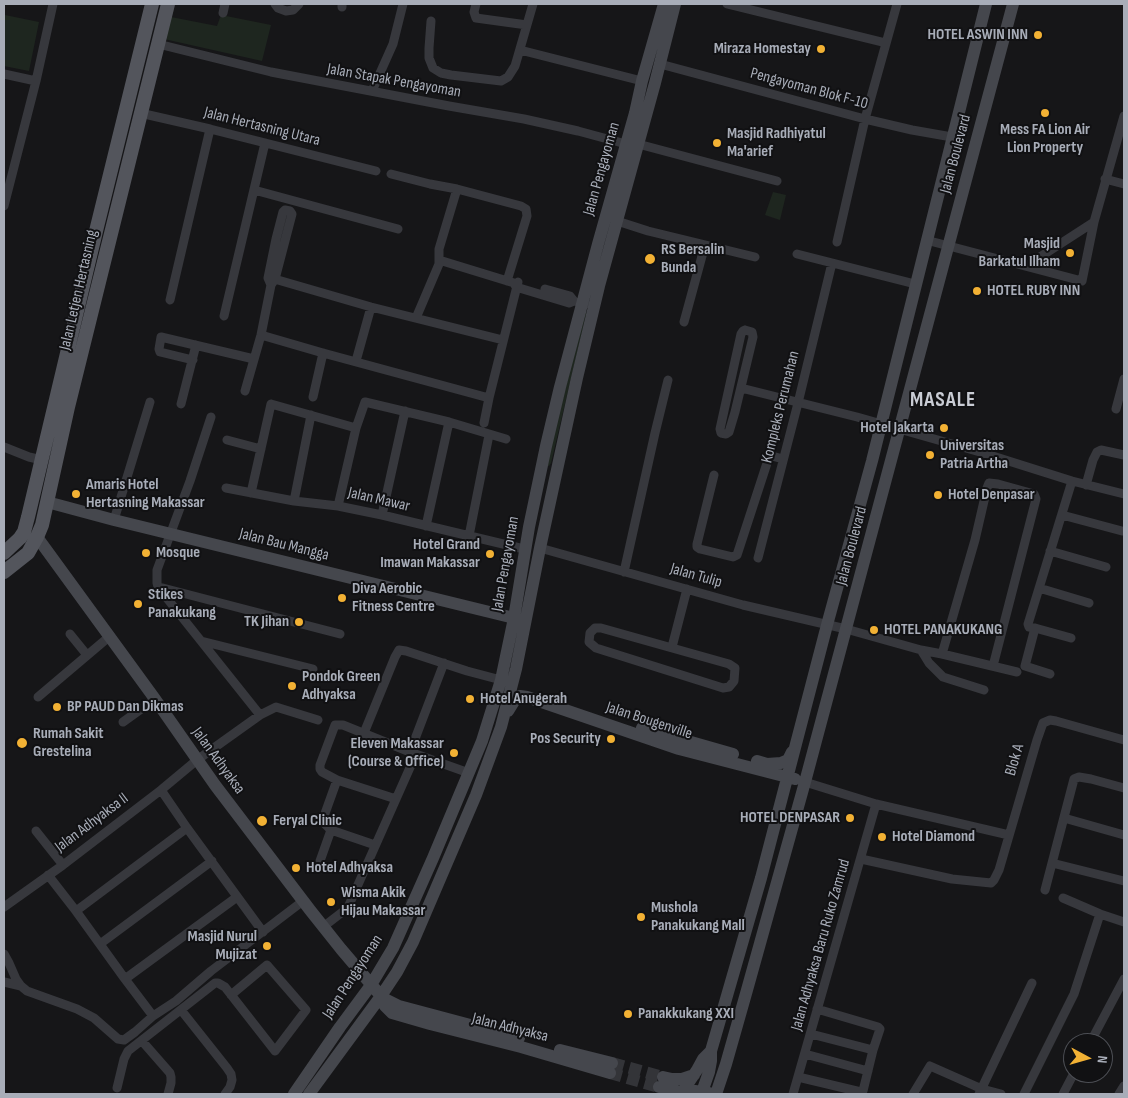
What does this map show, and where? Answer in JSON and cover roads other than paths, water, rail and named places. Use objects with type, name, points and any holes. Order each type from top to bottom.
[{"type":"main road","name":"Jalan Letjen Hertasning","points":[[4,553],[24,532],[150,4]]},
{"type":"main road","name":"Jalan Letjen Hertasning","points":[[4,572],[28,553],[42,525],[68,407],[168,4]]},
{"type":"main road","points":[[97,227],[111,230]]},
{"type":"street","points":[[4,206],[36,82],[53,4]]},
{"type":"street","points":[[275,4],[278,8],[286,11],[294,10],[299,4]]},
{"type":"street","points":[[372,91],[393,44],[403,4]]},
{"type":"street","points":[[476,4],[474,12],[476,18],[527,26]]},
{"type":"street","points":[[431,21],[429,58],[433,68],[441,73],[500,81],[510,74],[515,66],[533,4]]},
{"type":"street","name":"Jalan Pengayoman","points":[[294,1094],[340,1027],[372,985],[393,948],[441,841],[507,682],[540,548],[577,378],[584,304],[617,221],[642,81],[664,4]]},
{"type":"street","name":"Jalan Pengayoman","points":[[309,1094],[397,972],[413,942],[484,775],[500,727],[524,550],[560,387],[584,304],[598,244],[660,64],[675,4]]},
{"type":"street","points":[[727,4],[765,8],[886,43]]},
{"type":"street","points":[[837,242],[865,119],[897,4]]},
{"type":"street","name":"Jalan Boulevard","points":[[689,1093],[709,1072],[711,1051],[761,878],[869,471],[986,4]]},
{"type":"street","name":"Jalan Boulevard","points":[[716,1094],[745,999],[805,782],[1013,4]]},
{"type":"street","name":"Jalan Stapak Pengayoman","points":[[158,44],[270,72],[545,123],[777,181]]},
{"type":"street","points":[[520,50],[642,81]]},
{"type":"street","name":"Pengayoman Blok F-10","points":[[660,64],[865,119],[952,137]]},
{"type":"street","points":[[4,74],[36,82]]},
{"type":"street","name":"Jalan Hertasning Utara","points":[[140,113],[376,171]]},
{"type":"street","points":[[926,240],[1082,281],[1094,222],[1124,116]]},
{"type":"street","points":[[170,300],[210,129]]},
{"type":"street","points":[[224,316],[265,143]]},
{"type":"street","points":[[391,174],[457,189],[526,209],[527,216],[514,284],[484,423]]},
{"type":"street","points":[[1105,179],[1124,184]]},
{"type":"street","points":[[416,318],[439,264],[439,249],[457,189]]},
{"type":"street","points":[[254,190],[398,229]]},
{"type":"street","points":[[246,392],[261,335],[271,281],[276,239],[283,212],[287,210],[292,212],[292,214],[271,281]]},
{"type":"street","points":[[617,221],[648,231],[755,258]]},
{"type":"street","points":[[1026,266],[1094,222]]},
{"type":"street","points":[[684,322],[705,245]]},
{"type":"street","points":[[797,254],[915,284]]},
{"type":"street","points":[[439,260],[514,284],[570,296],[584,304]]},
{"type":"street","name":"Kompleks Perumahan","points":[[758,558],[832,264]]},
{"type":"street","points":[[271,281],[503,340]]},
{"type":"street","points":[[356,361],[371,307]]},
{"type":"street","points":[[742,331],[752,332],[753,337],[741,388],[727,434],[720,430],[731,381],[742,331]]},
{"type":"street","points":[[261,335],[489,398]]},
{"type":"street","points":[[193,360],[160,352],[162,337],[254,359]]},
{"type":"street","points":[[181,404],[196,345]]},
{"type":"street","points":[[313,397],[322,352]]},
{"type":"street","points":[[1116,409],[1124,379]]},
{"type":"street","points":[[624,572],[668,380]]},
{"type":"street","points":[[731,381],[741,388],[881,424],[1013,462],[1072,482],[1124,494]]},
{"type":"street","points":[[729,390],[741,388]]},
{"type":"street","points":[[114,520],[150,402]]},
{"type":"street","points":[[338,506],[356,428],[366,402],[449,422],[506,439]]},
{"type":"street","points":[[251,493],[271,404],[356,428]]},
{"type":"street","points":[[382,515],[405,411]]},
{"type":"street","points":[[294,501],[311,415]]},
{"type":"street","points":[[211,417],[157,570],[158,587],[260,715],[276,707],[318,720]]},
{"type":"street","points":[[426,526],[449,422]]},
{"type":"street","points":[[469,536],[489,434]]},
{"type":"street","points":[[226,440],[261,449]]},
{"type":"street","points":[[4,449],[42,460]]},
{"type":"street","points":[[1086,485],[1097,452],[1101,450],[1124,455]]},
{"type":"street","points":[[714,476],[696,544],[700,550],[733,557],[737,555],[769,457],[783,458]]},
{"type":"street","points":[[541,468],[556,472]]},
{"type":"street","points":[[942,654],[990,482],[1034,494],[1036,500],[993,666]]},
{"type":"street","points":[[1071,638],[1029,627],[1028,624],[1072,482]]},
{"type":"street","name":"Jalan Mawar","points":[[226,488],[382,515],[524,550]]},
{"type":"street","name":"Jalan Bau Mangga","points":[[47,502],[514,618]]},
{"type":"street","points":[[1062,515],[1122,531]]},
{"type":"street","name":"Jalan Adhyaksa","points":[[37,537],[110,636],[197,760],[323,927],[381,996],[385,1006],[392,1013],[465,1033],[611,1068]]},
{"type":"street","name":"Jalan Tulip","points":[[540,548],[743,605],[1017,672]]},
{"type":"street","points":[[1050,551],[1106,567]]},
{"type":"street","points":[[158,587],[340,634]]},
{"type":"street","points":[[1039,588],[1089,603]]},
{"type":"street","points":[[672,647],[687,589]]},
{"type":"street","points":[[595,628],[601,628],[672,647],[732,666],[735,668],[734,681],[729,687],[724,688],[596,648],[589,642],[590,633],[595,628]]},
{"type":"street","points":[[1035,628],[1025,666],[1050,674]]},
{"type":"street","points":[[70,634],[88,655]]},
{"type":"street","points":[[38,698],[110,636]]},
{"type":"street","points":[[201,641],[313,669]]},
{"type":"street","points":[[364,733],[399,650],[507,682]]},
{"type":"street","points":[[921,650],[929,663],[943,677],[984,690]]},
{"type":"street","points":[[323,927],[345,910],[349,904],[396,799],[444,663]]},
{"type":"street","name":"Jalan Bougenville","points":[[507,682],[626,723],[679,749],[805,782]]},
{"type":"street","name":"Jalan Bougenville","points":[[500,727],[513,701],[523,696],[650,735],[767,764],[781,763],[788,760],[796,746]]},
{"type":"street","points":[[123,722],[155,699]]},
{"type":"street","name":"Jalan Adhyaksa II","points":[[4,907],[63,865],[197,760],[260,715]]},
{"type":"street","name":"Blok A","points":[[861,859],[952,878],[990,883],[994,880],[999,870],[1037,740],[1044,723],[1050,720],[1056,721],[1124,740]]},
{"type":"street","points":[[396,799],[337,780],[322,772],[320,765],[334,727],[337,724],[469,773]]},
{"type":"street","points":[[1045,890],[1074,779],[1079,777],[1091,779],[1124,788]]},
{"type":"street","points":[[337,780],[323,819],[325,825],[331,830],[375,845]]},
{"type":"street","points":[[805,782],[876,804],[1009,836]]},
{"type":"street","points":[[161,790],[263,932]]},
{"type":"street","name":"Jalan Adhyaksa Baru Ruko Zamrud","points":[[793,1094],[876,804]]},
{"type":"street","points":[[1064,818],[1124,835]]},
{"type":"street","points":[[76,911],[187,828]]},
{"type":"street","points":[[36,830],[63,865]]},
{"type":"street","points":[[320,861],[331,830]]},
{"type":"street","points":[[441,841],[455,846]]},
{"type":"street","points":[[100,944],[212,861]]},
{"type":"street","points":[[1052,863],[1124,881]]},
{"type":"street","points":[[48,875],[153,1016]]},
{"type":"street","points":[[125,980],[237,897]]},
{"type":"street","points":[[1063,898],[1124,922]]},
{"type":"street","points":[[4,954],[16,979],[27,991],[77,1009],[88,1015],[120,1040],[127,1039],[153,1016],[176,1001],[211,971],[303,900]]},
{"type":"street","points":[[1024,1094],[1074,994],[1100,914]]},
{"type":"street","points":[[117,1088],[126,1054],[130,1049],[215,983],[222,984],[275,1051],[306,1010],[267,965],[231,995]]},
{"type":"street","points":[[1095,1033],[1124,979]]},
{"type":"street","points":[[4,982],[21,986]]},
{"type":"street","points":[[980,1092],[1032,983]]},
{"type":"street","points":[[798,1077],[860,1092],[863,1090],[879,1027],[818,1008]]},
{"type":"street","points":[[181,1010],[231,1074],[230,1087],[225,1094]]},
{"type":"street","points":[[811,1034],[874,1050]]},
{"type":"street","points":[[142,1041],[170,1073],[171,1082],[168,1094]]},
{"type":"street","points":[[689,1093],[694,1075],[703,1059],[711,1051]]},
{"type":"street","points":[[805,1054],[868,1071]]},
{"type":"street","points":[[912,1094],[930,1066],[980,1092],[1001,1094]]},
{"type":"street","points":[[694,1075],[661,1082],[689,1093],[716,1094]]},
{"type":"street","points":[[1119,1094],[1124,1086]]},
{"type":"tunnel","points":[[612,1063],[663,1077]]},
{"type":"tunnel","points":[[610,1073],[659,1087]]},
{"type":"place","name":"HOTEL ASWIN INN","points":[[1038,35]]},
{"type":"place","name":"Miraza Homestay","points":[[821,49]]},
{"type":"place","name":"Mess FA Lion Air Lion Property","points":[[1045,113]]},
{"type":"place","name":"Masjid Radhiyatul Ma'arief","points":[[717,143]]},
{"type":"place","name":"Masjid Barkatul Ilham","points":[[1070,253]]},
{"type":"place","name":"RS Bersalin Bunda","points":[[650,259]]},
{"type":"place","name":"HOTEL RUBY INN","points":[[977,291]]},
{"type":"place","name":"Hotel Jakarta","points":[[944,428]]},
{"type":"place","name":"Universitas Patria Artha","points":[[930,455]]},
{"type":"place","name":"Amaris Hotel Hertasning Makassar","points":[[76,494]]},
{"type":"place","name":"Hotel Denpasar","points":[[938,495]]},
{"type":"place","name":"Mosque","points":[[146,553]]},
{"type":"place","name":"Hotel Grand Imawan Makassar","points":[[490,554]]},
{"type":"place","name":"Diva Aerobic Fitness Centre","points":[[342,598]]},
{"type":"place","name":"Stikes Panakukang","points":[[138,604]]},
{"type":"place","name":"TK Jihan","points":[[299,622]]},
{"type":"place","name":"HOTEL PANAKUKANG","points":[[874,630]]},
{"type":"place","name":"Pondok Green Adhyaksa","points":[[292,686]]},
{"type":"place","name":"Hotel Anugerah","points":[[470,699]]},
{"type":"place","name":"BP PAUD Dan Dikmas","points":[[57,707]]},
{"type":"place","name":"Pos Security","points":[[611,739]]},
{"type":"place","name":"Rumah Sakit Grestelina","points":[[22,743]]},
{"type":"place","name":"Eleven Makassar (Course & Office)","points":[[454,753]]},
{"type":"place","name":"HOTEL DENPASAR","points":[[850,818]]},
{"type":"place","name":"Feryal Clinic","points":[[262,821]]},
{"type":"place","name":"Hotel Diamond","points":[[882,837]]},
{"type":"place","name":"Hotel Adhyaksa","points":[[296,868]]},
{"type":"place","name":"Wisma Akik Hijau Makassar","points":[[331,902]]},
{"type":"place","name":"Mushola Panakukang Mall","points":[[641,917]]},
{"type":"place","name":"Masjid Nurul Mujizat","points":[[267,946]]},
{"type":"place","name":"Panakkukang XXI","points":[[628,1014]]},
{"type":"district","name":"MASALE","points":[[943,401]]}]
